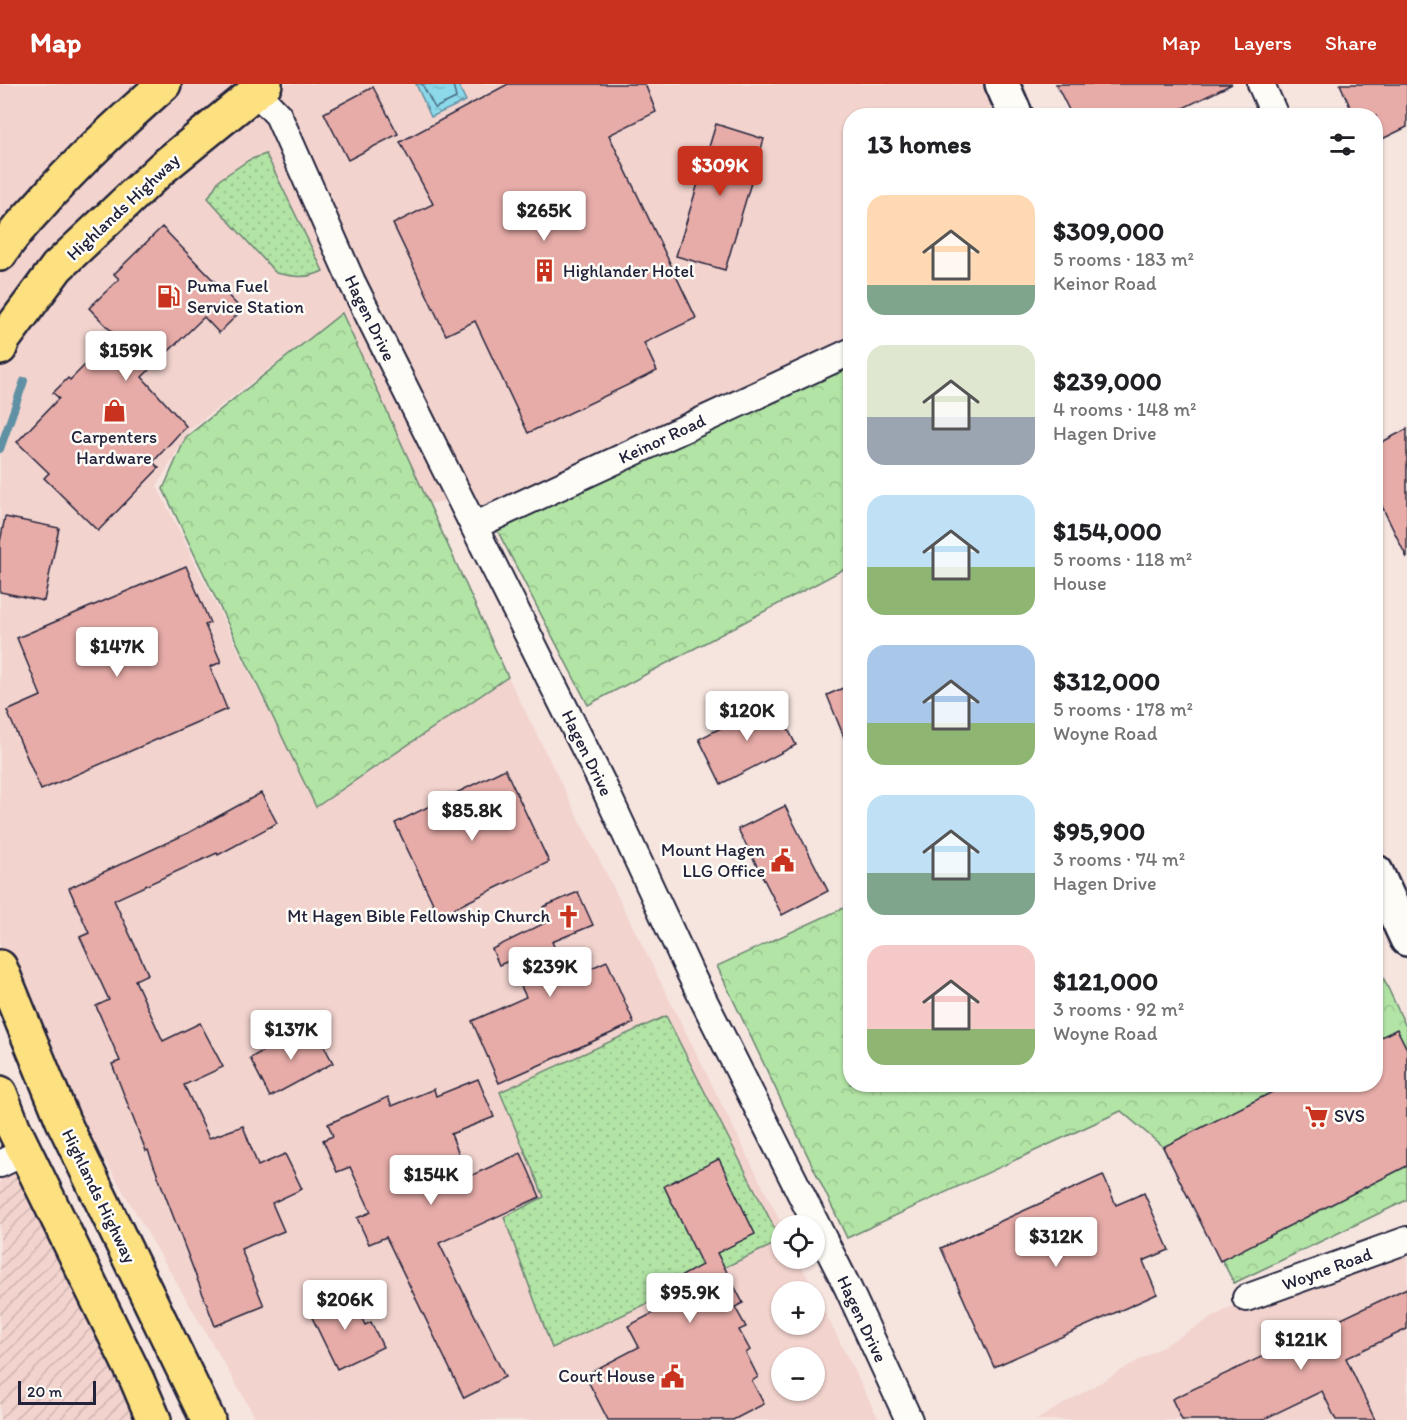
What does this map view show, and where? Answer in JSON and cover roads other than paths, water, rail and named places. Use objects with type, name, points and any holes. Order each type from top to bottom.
[{"type":"main road","points":[[0,254],[9,240],[63,178],[119,123],[164,84]]},
{"type":"main road","name":"Highlands Highway","points":[[0,348],[3,340],[57,267],[162,168],[256,86]]},
{"type":"main road","name":"Highlands Highway","points":[[0,967],[63,1122],[208,1420]]},
{"type":"main road","points":[[0,1093],[13,1158],[137,1380],[154,1420]]},
{"type":"street","points":[[1002,84],[1012,108]]},
{"type":"street","points":[[1261,84],[1272,108]]},
{"type":"street","name":"Hagen Drive","points":[[256,86],[278,115],[352,282],[603,785],[690,973],[848,1288],[909,1420]]},
{"type":"street","name":"Keinor Road","points":[[474,526],[843,355]]},
{"type":"street","points":[[1383,887],[1407,939]]},
{"type":"street","name":"Woyne Road","points":[[1246,1298],[1407,1240]]},
{"type":"water","points":[[416,84],[458,84],[466,101],[431,117]]},
{"type":"waterway","points":[[0,449],[24,381]]},
{"type":"place","name":"Highlander Hotel","points":[[545,271]]},
{"type":"place","name":"Puma Fuel Service Station","points":[[169,296]]},
{"type":"place","name":"Carpenters Hardware","points":[[114,411]]},
{"type":"place","name":"Mount Hagen LLG Office","points":[[783,860]]},
{"type":"place","name":"Mt Hagen Bible Fellowship Church","points":[[568,916]]},
{"type":"place","name":"SVS","points":[[1316,1116]]},
{"type":"place","name":"Court House","points":[[673,1376]]}]
